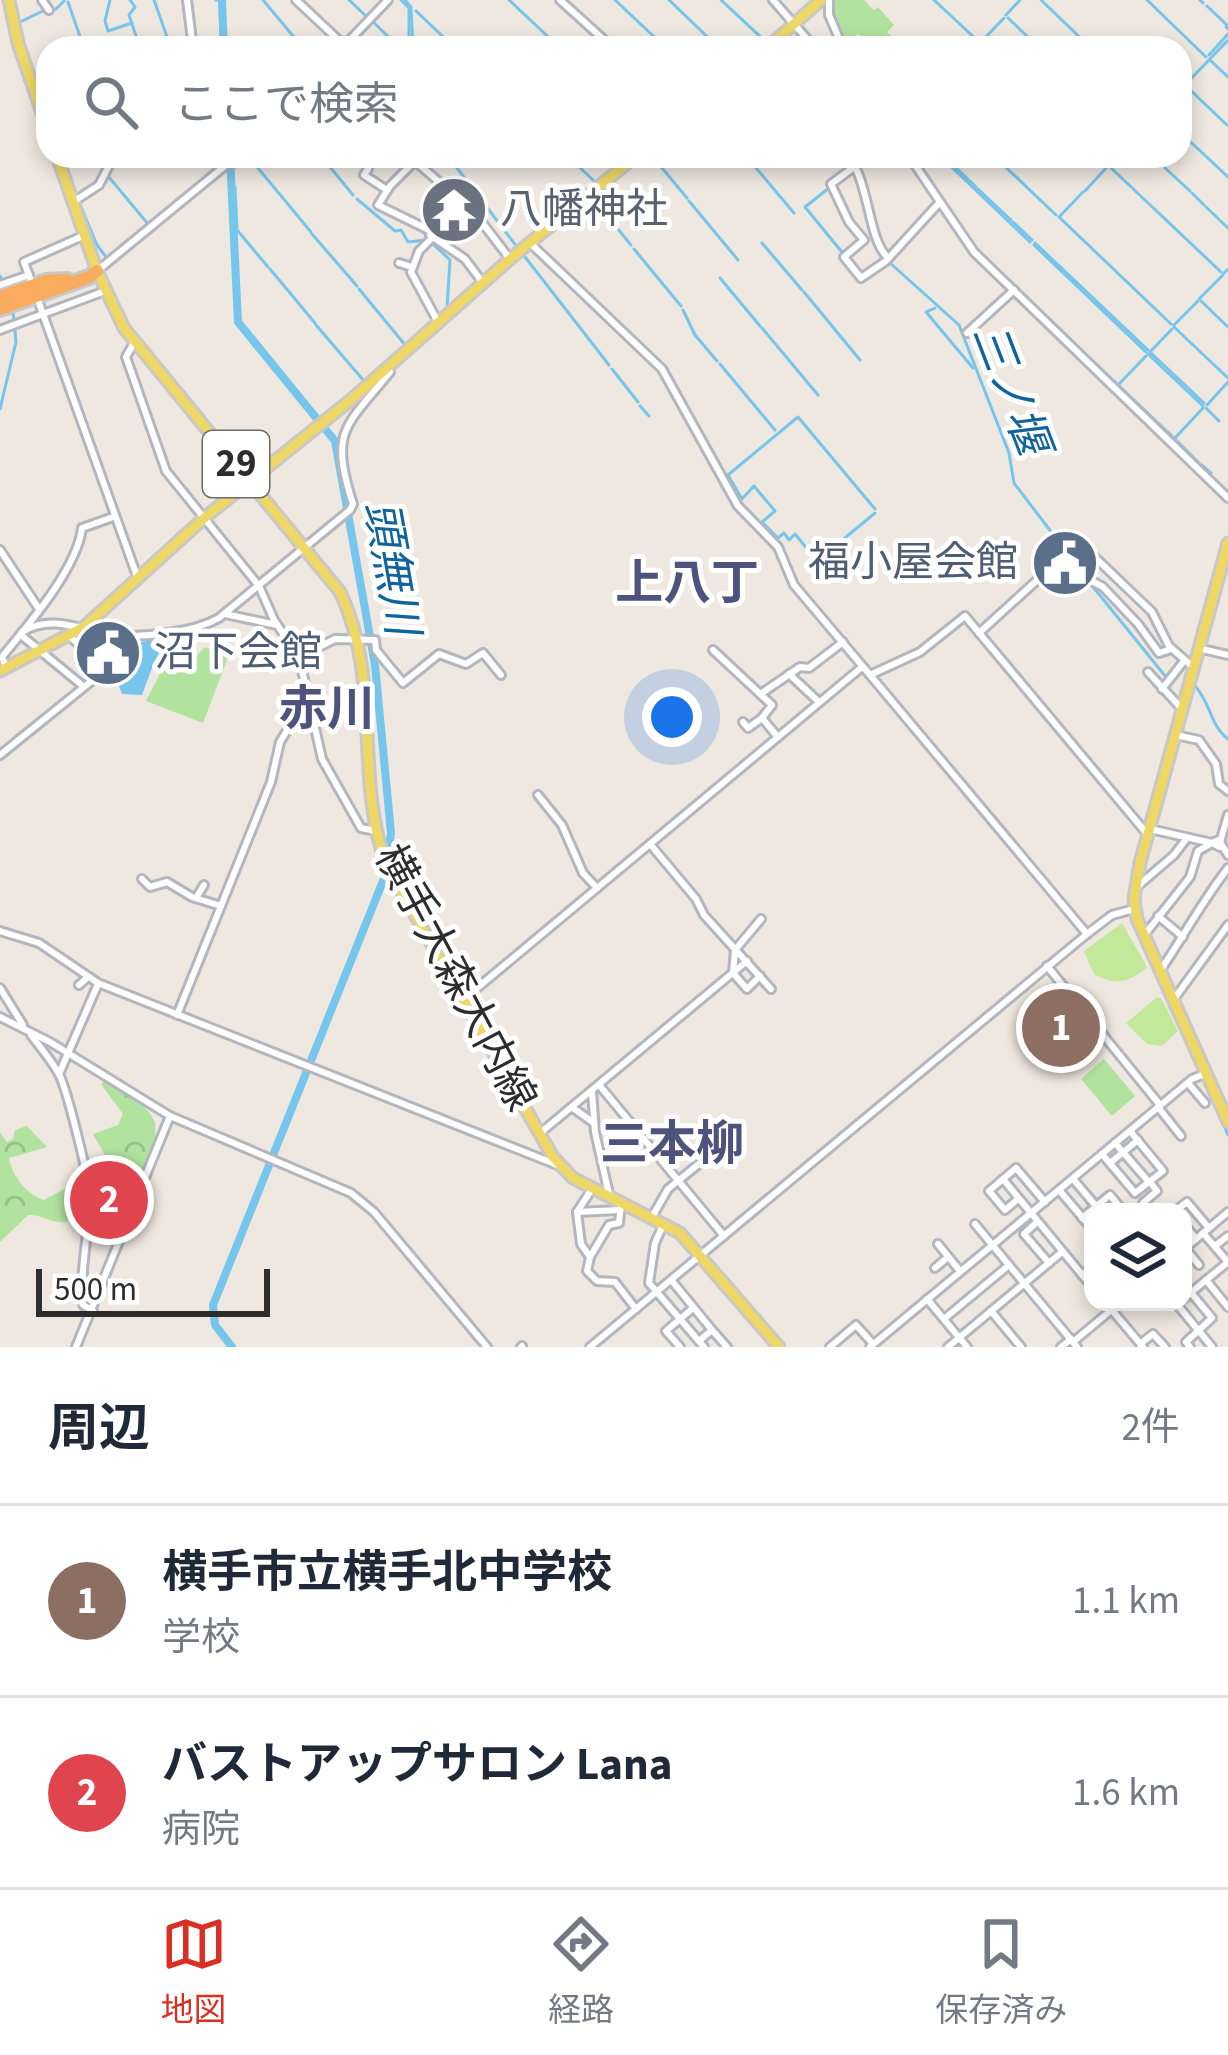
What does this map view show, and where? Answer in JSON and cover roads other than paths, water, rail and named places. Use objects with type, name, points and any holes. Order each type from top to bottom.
[{"type":"highway","points":[[7,295],[97,271]]},
{"type":"main road","points":[[780,36],[825,0]]},
{"type":"main road","points":[[12,2],[18,43],[36,95]]},
{"type":"main road","name":"横手大森大内線","points":[[61,168],[105,292],[135,341],[340,592],[368,640],[376,831],[386,864],[539,1134],[560,1166],[592,1190],[664,1223],[702,1255],[775,1346]]},
{"type":"main road","points":[[3,669],[84,627],[203,519],[327,418],[356,403],[388,367],[621,168]]},
{"type":"main road","points":[[1228,543],[1224,576],[1188,664],[1182,709],[1135,889],[1134,909],[1228,1122]]},
{"type":"street","points":[[42,0],[49,10]]},
{"type":"street","points":[[187,0],[192,36]]},
{"type":"street","points":[[296,0],[334,36]]},
{"type":"street","points":[[356,36],[388,0]]},
{"type":"street","points":[[560,0],[600,36]]},
{"type":"street","points":[[773,0],[804,36]]},
{"type":"street","points":[[825,0],[837,36]]},
{"type":"street","points":[[73,202],[99,185],[108,168]]},
{"type":"street","points":[[97,271],[222,168]]},
{"type":"street","points":[[405,168],[379,207],[465,259],[483,283]]},
{"type":"street","points":[[422,168],[478,217],[510,259]]},
{"type":"street","points":[[852,168],[831,184],[849,222],[864,240],[844,257],[861,278],[888,258],[940,203]]},
{"type":"street","points":[[916,168],[967,245],[1228,498]]},
{"type":"street","points":[[368,169],[364,175],[387,190]]},
{"type":"street","points":[[856,169],[867,191],[878,245],[888,258]]},
{"type":"street","points":[[439,323],[411,272],[439,214],[457,198]]},
{"type":"street","points":[[7,295],[30,278],[24,262],[85,236]]},
{"type":"street","points":[[529,242],[662,369],[738,506],[778,547],[794,585],[1087,934]]},
{"type":"street","points":[[399,263],[412,266]]},
{"type":"street","points":[[967,333],[1014,290]]},
{"type":"street","points":[[0,330],[105,292]]},
{"type":"street","points":[[38,300],[138,579]]},
{"type":"street","points":[[135,341],[126,357],[163,463],[259,586],[299,657],[327,771],[361,828],[376,831]]},
{"type":"street","points":[[21,633],[44,622],[126,636],[199,627],[225,614],[350,510],[353,504],[340,441],[356,403]]},
{"type":"street","points":[[3,669],[2,657],[80,542],[82,527],[113,517]]},
{"type":"street","points":[[213,550],[222,542]]},
{"type":"street","points":[[980,633],[1079,542],[1149,609],[1171,649],[1188,664],[1167,683]]},
{"type":"street","points":[[0,550],[39,608]]},
{"type":"street","points":[[1069,551],[1159,653],[1171,649]]},
{"type":"street","points":[[1108,592],[1119,579]]},
{"type":"street","points":[[1135,622],[1149,609]]},
{"type":"street","points":[[255,618],[270,610]]},
{"type":"street","points":[[225,614],[278,626]]},
{"type":"street","points":[[870,675],[920,652],[965,616],[1149,832],[1220,840]]},
{"type":"street","points":[[21,633],[83,686]]},
{"type":"street","points":[[68,635],[82,647]]},
{"type":"street","points":[[1,751],[25,739],[99,675],[126,636]]},
{"type":"street","points":[[299,657],[335,639],[368,640],[404,683],[442,651],[466,664],[483,653],[501,675]]},
{"type":"street","points":[[762,693],[800,667],[809,668],[842,642]]},
{"type":"street","points":[[1198,648],[1228,656]]},
{"type":"street","points":[[713,650],[772,705],[748,728],[743,722]]},
{"type":"street","points":[[461,1000],[862,667]]},
{"type":"street","points":[[90,669],[99,675]]},
{"type":"street","points":[[1148,672],[1167,683],[1182,709]]},
{"type":"street","points":[[789,674],[819,701]]},
{"type":"street","points":[[177,1016],[271,782],[280,742],[308,698]]},
{"type":"street","points":[[762,718],[777,736]]},
{"type":"street","points":[[1175,734],[1199,740],[1216,764],[1219,784],[1228,791]]},
{"type":"street","points":[[538,795],[562,824],[583,873],[597,888]]},
{"type":"street","points":[[1144,936],[1190,878],[1198,851],[1220,840],[1228,815]]},
{"type":"street","points":[[1135,889],[1187,838]]},
{"type":"street","points":[[1220,840],[1228,855]]},
{"type":"street","points":[[650,844],[704,915],[771,989]]},
{"type":"street","points":[[1160,971],[1228,868]]},
{"type":"street","points":[[142,879],[156,888],[167,882],[221,906]]},
{"type":"street","points":[[196,898],[204,885]]},
{"type":"street","points":[[590,1347],[1047,966],[1112,915],[1134,909]]},
{"type":"street","points":[[1158,916],[1183,938]]},
{"type":"street","points":[[733,973],[736,949],[761,919]]},
{"type":"street","points":[[1174,999],[1228,926]]},
{"type":"street","points":[[0,931],[39,943],[98,983],[560,1166]]},
{"type":"street","points":[[539,1134],[747,961]]},
{"type":"street","points":[[1047,966],[1181,1136]]},
{"type":"street","points":[[733,973],[747,988],[760,976]]},
{"type":"street","points":[[80,985],[88,977]]},
{"type":"street","points":[[59,1074],[98,983]]},
{"type":"street","points":[[0,988],[10,1009],[59,1074],[90,1175],[80,1268],[86,1326]]},
{"type":"street","points":[[0,1017],[170,1116],[362,1201],[487,1347]]},
{"type":"street","points":[[830,1347],[856,1325],[871,1346],[1188,1082],[1207,1073]]},
{"type":"street","points":[[1188,1082],[1205,1103]]},
{"type":"street","points":[[595,1088],[724,1236]]},
{"type":"street","points":[[595,1088],[594,1123],[619,1222],[609,1225],[587,1270],[597,1281],[615,1282],[636,1309]]},
{"type":"street","points":[[572,1108],[594,1123]]},
{"type":"street","points":[[76,1347],[170,1116]]},
{"type":"street","points":[[1130,1131],[1162,1172],[1136,1193]]},
{"type":"street","points":[[1110,1163],[1138,1141]]},
{"type":"street","points":[[1102,1154],[1144,1204],[1156,1191],[1115,1143]]},
{"type":"street","points":[[652,1217],[663,1194],[700,1163]]},
{"type":"street","points":[[1018,1199],[1005,1210],[989,1191],[1016,1168],[1045,1202]]},
{"type":"street","points":[[1003,1179],[1084,1277]]},
{"type":"street","points":[[1073,1179],[1093,1203]]},
{"type":"street","points":[[112,1208],[120,1187]]},
{"type":"street","points":[[590,1257],[581,1244],[577,1211],[592,1190]]},
{"type":"street","points":[[1059,1190],[1084,1219]]},
{"type":"street","points":[[90,1202],[130,1215]]},
{"type":"street","points":[[577,1211],[617,1204]]},
{"type":"street","points":[[1192,1212],[1226,1264],[1228,1278]]},
{"type":"street","points":[[1192,1242],[1228,1212]]},
{"type":"street","points":[[1038,1222],[1024,1234],[1049,1263]]},
{"type":"street","points":[[664,1223],[649,1283],[701,1344],[712,1330]]},
{"type":"street","points":[[975,1225],[1074,1343]]},
{"type":"street","points":[[1192,1228],[1203,1233]]},
{"type":"street","points":[[1215,1246],[1228,1236]]},
{"type":"street","points":[[938,1244],[960,1271]]},
{"type":"street","points":[[948,1347],[1062,1252]]},
{"type":"street","points":[[935,1268],[948,1257]]},
{"type":"street","points":[[1192,1258],[1199,1265]]},
{"type":"street","points":[[1192,1291],[1226,1264]]},
{"type":"street","points":[[944,1319],[1009,1265]]},
{"type":"street","points":[[1206,1280],[1228,1306]]},
{"type":"street","points":[[672,1281],[727,1347]]},
{"type":"street","points":[[1190,1347],[1186,1342],[1212,1318],[1192,1293]]},
{"type":"street","points":[[927,1299],[967,1347]]},
{"type":"street","points":[[83,1305],[92,1311]]},
{"type":"street","points":[[680,1347],[666,1331],[694,1307]]},
{"type":"street","points":[[992,1311],[1021,1347]]},
{"type":"street","points":[[1061,1347],[1074,1343],[1110,1311]]},
{"type":"street","points":[[1112,1311],[1142,1346],[1154,1334],[1165,1347]]},
{"type":"street","points":[[1184,1311],[1208,1346]]},
{"type":"street","points":[[844,1335],[854,1347]]},
{"type":"water","points":[[174,638],[171,653],[155,660],[142,695],[122,694],[115,675],[124,646]]},
{"type":"waterway","points":[[110,0],[105,21],[108,31],[132,23]]},
{"type":"waterway","points":[[130,0],[135,7],[129,15],[136,36]]},
{"type":"waterway","points":[[154,0],[167,36]]},
{"type":"waterway","name":"頭無川","points":[[216,0],[220,0],[221,36]]},
{"type":"waterway","name":"頭無川","points":[[222,0],[224,36]]},
{"type":"waterway","points":[[263,0],[293,36]]},
{"type":"waterway","points":[[349,0],[367,17]]},
{"type":"waterway","points":[[401,0],[409,8],[409,36]]},
{"type":"waterway","points":[[405,0],[411,7],[412,36]]},
{"type":"waterway","points":[[509,0],[547,36]]},
{"type":"waterway","points":[[615,0],[653,36]]},
{"type":"waterway","points":[[669,0],[706,36]]},
{"type":"waterway","name":"三ノ堰","points":[[721,0],[760,36]]},
{"type":"waterway","points":[[778,0],[787,11]]},
{"type":"waterway","points":[[934,0],[973,36]]},
{"type":"waterway","points":[[1006,15],[1020,0]]},
{"type":"waterway","points":[[1041,0],[1078,36]]},
{"type":"waterway","points":[[1147,0],[1184,36]]},
{"type":"waterway","points":[[1200,0],[1203,3]]},
{"type":"waterway","points":[[56,9],[64,1]]},
{"type":"waterway","points":[[68,2],[80,36]]},
{"type":"waterway","points":[[1207,6],[1228,26]]},
{"type":"waterway","points":[[18,23],[47,9]]},
{"type":"waterway","points":[[416,11],[442,36]]},
{"type":"waterway","points":[[987,36],[1004,18]]},
{"type":"waterway","points":[[1008,18],[1027,36]]},
{"type":"waterway","points":[[371,20],[388,36]]},
{"type":"waterway","points":[[1209,55],[1228,34]]},
{"type":"waterway","points":[[1192,78],[1228,40]]},
{"type":"waterway","points":[[1192,43],[1206,57]]},
{"type":"waterway","points":[[1211,61],[1228,77]]},
{"type":"waterway","points":[[1192,92],[1227,125]]},
{"type":"waterway","points":[[1192,143],[1228,177]]},
{"type":"waterway","name":"頭無川","points":[[231,168],[238,322],[335,441],[375,665],[391,833],[385,876],[213,1305],[215,1325],[232,1347]]},
{"type":"waterway","points":[[258,168],[311,232]]},
{"type":"waterway","points":[[331,168],[353,195]]},
{"type":"waterway","points":[[457,168],[517,247]]},
{"type":"waterway","points":[[580,168],[595,182]]},
{"type":"waterway","points":[[662,168],[687,198]]},
{"type":"waterway","points":[[756,168],[794,213]]},
{"type":"waterway","points":[[953,168],[1030,242]]},
{"type":"waterway","points":[[956,168],[976,187]]},
{"type":"waterway","points":[[1007,168],[1056,215]]},
{"type":"waterway","points":[[1085,191],[1106,168]]},
{"type":"waterway","points":[[1111,168],[1221,272]]},
{"type":"waterway","points":[[1165,168],[1190,191]]},
{"type":"waterway","points":[[108,176],[148,224]]},
{"type":"waterway","points":[[235,187],[237,230],[268,267]]},
{"type":"waterway","points":[[829,188],[805,207],[841,251]]},
{"type":"waterway","points":[[978,189],[1011,220]]},
{"type":"waterway","points":[[1060,216],[1083,192]]},
{"type":"waterway","points":[[1192,193],[1204,205]]},
{"type":"waterway","points":[[597,194],[595,201],[631,245]]},
{"type":"waterway","points":[[357,199],[395,231],[401,230],[408,242],[426,240]]},
{"type":"waterway","points":[[689,201],[738,260]]},
{"type":"waterway","points":[[79,202],[107,258]]},
{"type":"waterway","points":[[1206,207],[1228,228]]},
{"type":"waterway","points":[[1059,217],[1171,324]]},
{"type":"waterway","points":[[1013,222],[1032,240]]},
{"type":"waterway","points":[[312,234],[357,286]]},
{"type":"waterway","points":[[432,243],[450,260],[447,308]]},
{"type":"waterway","points":[[762,243],[802,290]]},
{"type":"waterway","points":[[1035,243],[1148,350]]},
{"type":"waterway","name":"三ノ堰","points":[[876,245],[884,258]]},
{"type":"waterway","points":[[1034,245],[1146,352]]},
{"type":"waterway","points":[[634,249],[681,306]]},
{"type":"waterway","points":[[522,253],[609,365]]},
{"type":"waterway","name":"三ノ堰","points":[[889,262],[959,325],[1009,453],[1014,483],[1065,550]]},
{"type":"waterway","points":[[270,269],[315,323]]},
{"type":"waterway","points":[[1224,273],[1228,269]]},
{"type":"waterway","points":[[1199,299],[1223,275]]},
{"type":"waterway","points":[[0,276],[9,290]]},
{"type":"waterway","points":[[720,278],[760,326]]},
{"type":"waterway","points":[[359,289],[406,346]]},
{"type":"waterway","points":[[804,292],[860,360]]},
{"type":"waterway","points":[[1014,295],[1054,333]]},
{"type":"waterway","points":[[1174,325],[1198,301]]},
{"type":"waterway","points":[[1201,301],[1228,327]]},
{"type":"waterway","points":[[1035,307],[1116,383]]},
{"type":"waterway","points":[[935,308],[926,312],[973,368]]},
{"type":"waterway","points":[[683,310],[695,335],[717,361]]},
{"type":"waterway","points":[[0,409],[16,342],[13,311]]},
{"type":"waterway","points":[[316,325],[364,381]]},
{"type":"waterway","points":[[1174,327],[1228,378]]},
{"type":"waterway","points":[[762,328],[818,395]]},
{"type":"waterway","points":[[1150,352],[1172,329]]},
{"type":"waterway","points":[[1151,353],[1204,403]]},
{"type":"waterway","points":[[1148,354],[1203,406]]},
{"type":"waterway","points":[[1119,384],[1146,356]]},
{"type":"waterway","points":[[720,364],[775,430]]},
{"type":"waterway","points":[[612,369],[638,402]]},
{"type":"waterway","points":[[1207,405],[1228,382]]},
{"type":"waterway","points":[[1119,386],[1173,437]]},
{"type":"waterway","points":[[640,406],[649,416]]},
{"type":"waterway","points":[[1175,438],[1203,408]]},
{"type":"waterway","points":[[1206,408],[1219,421]]},
{"type":"waterway","points":[[875,509],[798,417],[728,475],[742,499],[754,486],[775,511],[762,522],[778,538],[784,533],[789,540],[795,534],[817,561],[875,513]]},
{"type":"waterway","points":[[1176,440],[1199,463]]},
{"type":"waterway","points":[[1202,465],[1211,473]]},
{"type":"waterway","name":"三ノ堰","points":[[1068,556],[1166,677]]},
{"type":"waterway","points":[[1179,703],[1185,684]]},
{"type":"waterway","name":"三ノ堰","points":[[1195,686],[1228,739]]},
{"type":"waterway","points":[[1160,775],[1178,709]]},
{"type":"waterway","points":[[1131,894],[1143,833]]},
{"type":"waterway","points":[[1136,927],[1169,1001]]},
{"type":"waterway","points":[[1205,1081],[1228,1135]]},
{"type":"place","name":"八幡神社","points":[[454,210]]},
{"type":"place","name":"福小屋会館","points":[[1065,563]]},
{"type":"place","name":"沼下会館","points":[[108,653]]},
{"type":"place","name":"横手市立横手北中学校","points":[[1061,1028]]},
{"type":"place","name":"バストアップサロン Lana","points":[[109,1200]]},
{"type":"district","name":"上八丁","points":[[687,584]]},
{"type":"district","name":"赤川","points":[[327,710]]},
{"type":"district","name":"三本柳","points":[[672,1145]]}]
